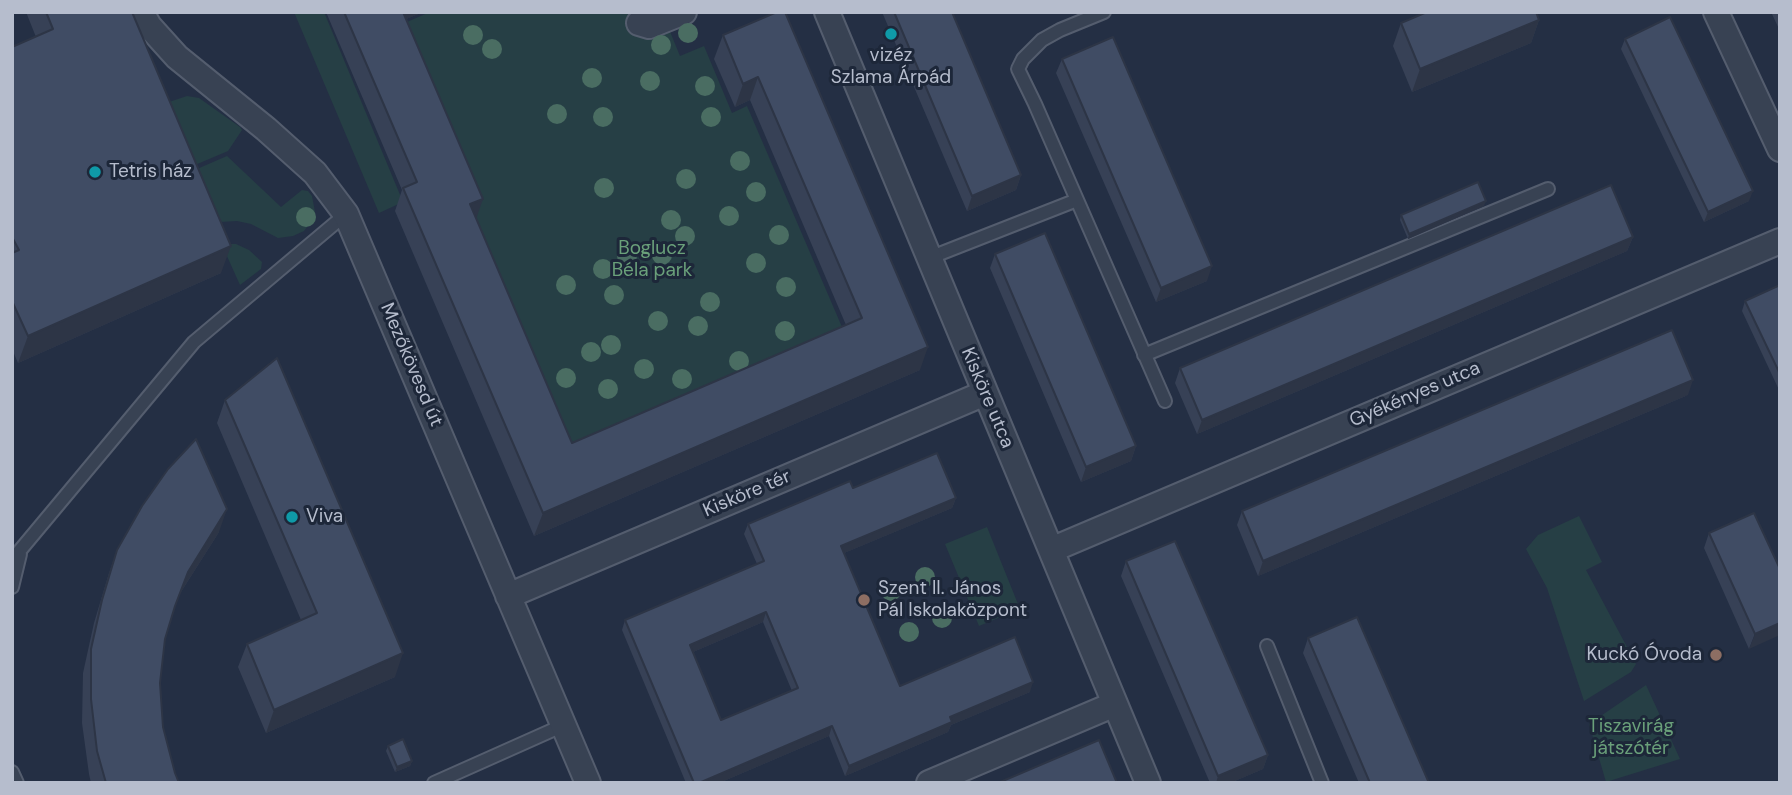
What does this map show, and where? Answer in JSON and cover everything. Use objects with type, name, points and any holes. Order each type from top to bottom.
[{"type":"street","name":"Mezőkövesd út","points":[[141,12],[149,26],[177,57],[266,129],[315,173],[346,214],[588,783]]},
{"type":"street","points":[[636,18],[649,26],[684,12]]},
{"type":"street","name":"Kisköre utca","points":[[827,12],[1148,783]]},
{"type":"street","points":[[1716,12],[1780,149]]},
{"type":"street","name":"Gyékényes utca","points":[[1051,550],[1780,241]]},
{"type":"street","name":"Kisköre tér","points":[[508,596],[985,393]]},
{"type":"street","points":[[929,783],[1115,704]]},
{"type":"lane","points":[[1104,12],[1059,30],[1042,40],[1023,59],[1018,69],[1165,401]]},
{"type":"lane","points":[[1144,355],[1548,188]]},
{"type":"lane","points":[[929,258],[1077,201]]},
{"type":"lane","points":[[12,560],[194,342],[346,214]]},
{"type":"lane","points":[[12,587],[21,549]]},
{"type":"lane","points":[[1267,646],[1322,783]]},
{"type":"lane","points":[[434,783],[564,725]]},
{"type":"lane","points":[[12,772],[17,783]]},
{"type":"green space","points":[[294,12],[324,12],[403,202],[379,213]]},
{"type":"green space","name":"Boglucz Béla park","points":[[430,12],[662,12],[680,56],[704,46],[732,113],[747,106],[848,341],[577,458],[393,28]]},
{"type":"green space","points":[[187,96],[199,98],[242,130],[228,151],[195,165],[169,102]]},
{"type":"green space","points":[[227,156],[281,207],[302,190],[308,191],[312,196],[315,212],[304,231],[278,238],[251,224],[220,222],[197,169]]},
{"type":"green space","points":[[236,244],[249,250],[262,262],[261,269],[240,285],[222,245]]},
{"type":"green space","name":"Tiszavirág játszótér","points":[[1579,516],[1602,562],[1586,570],[1636,664],[1631,672],[1584,701],[1547,588],[1526,549],[1538,535]]},
{"type":"green space","points":[[987,527],[1020,609],[979,626],[945,544]]},
{"type":"green space","name":"Tiszavirág játszótér","points":[[1646,685],[1680,759],[1606,782],[1589,724]]},
{"type":"building","name":"Tetris ház","points":[[46,12],[132,12],[231,246],[28,336],[12,301],[12,253],[19,250],[12,237],[12,47],[53,29]]},
{"type":"building","points":[[344,12],[403,12],[483,199],[470,204],[572,443],[862,318],[758,77],[743,84],[723,35],[777,12],[785,12],[928,347],[543,513],[403,188],[417,182]]},
{"type":"building","points":[[894,12],[952,12],[1021,175],[972,196]]},
{"type":"building","points":[[1427,12],[1536,12],[1539,20],[1420,69],[1401,23]]},
{"type":"building","points":[[1670,17],[1753,191],[1708,212],[1625,39]]},
{"type":"building","points":[[1113,37],[1212,266],[1161,288],[1062,59]]},
{"type":"building","points":[[1478,182],[1486,201],[1409,234],[1401,215]]},
{"type":"building","points":[[1611,185],[1633,237],[1202,420],[1180,368]]},
{"type":"building","points":[[1045,233],[1136,446],[1086,467],[995,254]]},
{"type":"building","points":[[1780,285],[1780,374],[1745,301]]},
{"type":"building","points":[[1672,330],[1693,380],[1263,561],[1242,511]]},
{"type":"building","name":"Viva","points":[[277,358],[403,653],[274,710],[247,644],[317,613],[225,400]]},
{"type":"building","points":[[196,439],[227,509],[188,572],[165,639],[160,683],[163,727],[179,783],[106,783],[97,751],[91,699],[91,649],[102,600],[117,550],[142,506],[168,469]]},
{"type":"building","points":[[937,453],[956,498],[841,546],[900,686],[1015,637],[1033,682],[950,717],[952,722],[849,766],[832,726],[694,783],[625,620],[764,561],[748,524],[850,481],[853,488]],"holes":[[[766,612],[798,688],[721,720],[690,645]]]},
{"type":"building","points":[[1754,513],[1780,569],[1780,623],[1755,634],[1709,533]]},
{"type":"building","points":[[1175,541],[1268,755],[1218,776],[1126,561]]},
{"type":"building","points":[[1357,617],[1429,783],[1370,783],[1308,638]]},
{"type":"building","points":[[403,739],[412,761],[397,767],[388,746]]},
{"type":"building","points":[[1099,740],[1117,783],[998,783]]},
{"type":"place","name":"vizéz Szlama Árpád","points":[[891,34]]},
{"type":"place","name":"Tetris ház","points":[[95,172]]},
{"type":"place","name":"Viva","points":[[292,517]]},
{"type":"place","name":"Szent II. János Pál Iskolaközpont","points":[[864,600]]},
{"type":"place","name":"Kuckó Óvoda","points":[[1716,655]]}]
